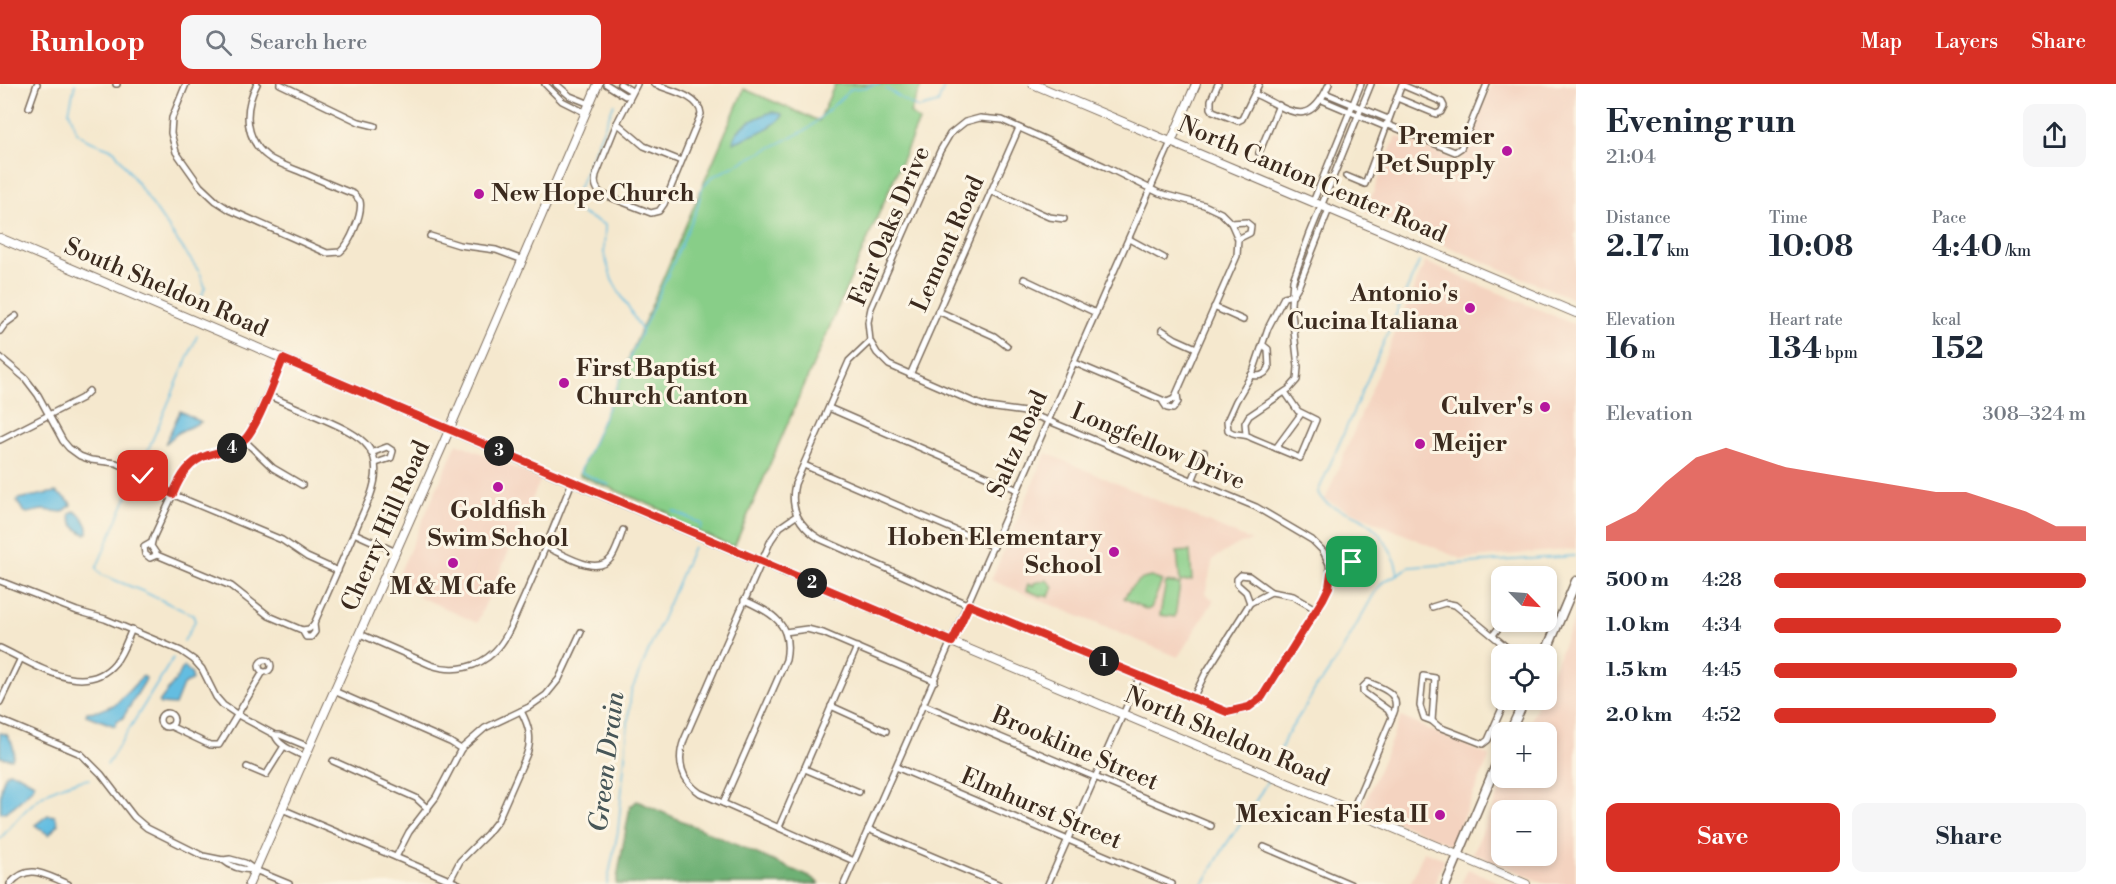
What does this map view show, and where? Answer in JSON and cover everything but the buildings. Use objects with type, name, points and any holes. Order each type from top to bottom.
[{"type":"main road","points":[[1549,644],[1576,581]]},
{"type":"main road","points":[[1446,884],[1491,777]]},
{"type":"street","points":[[29,107],[37,84]]},
{"type":"street","points":[[186,84],[172,118],[171,133],[176,152],[200,186],[216,201],[237,214],[327,253],[340,252],[346,245],[360,214],[360,201],[354,194],[275,161],[261,151],[252,137],[247,116],[248,103],[257,84]]},
{"type":"street","points":[[280,84],[359,122],[375,126]]},
{"type":"street","points":[[545,84],[562,101],[586,113]]},
{"type":"street","points":[[556,84],[570,96],[590,104]]},
{"type":"street","name":"Cherry Hill Road","points":[[249,884],[450,430],[598,84]]},
{"type":"street","points":[[606,84],[625,96],[631,94]]},
{"type":"street","points":[[620,84],[630,90],[631,94]]},
{"type":"street","points":[[637,84],[617,123],[594,180],[597,190],[602,194],[648,213],[657,212],[664,204],[701,116],[700,107],[693,100],[654,84]]},
{"type":"street","name":"North Canton Center Road","points":[[1033,84],[1576,313]]},
{"type":"street","name":"Saltz Road","points":[[844,884],[969,605],[1196,84]]},
{"type":"street","points":[[1218,84],[1211,100],[1211,108],[1213,111],[1238,121],[1243,116],[1259,84]]},
{"type":"street","points":[[1255,94],[1297,112],[1306,113],[1314,109],[1322,100],[1329,84]]},
{"type":"street","points":[[1313,202],[1361,84]]},
{"type":"street","points":[[1293,295],[1321,230],[1340,162],[1371,84]]},
{"type":"street","points":[[1325,93],[1455,152],[1461,148],[1487,84]]},
{"type":"street","points":[[1346,176],[1365,184],[1385,133],[1387,123],[1402,85],[1442,102],[1444,106],[1441,112],[1436,114],[1397,98]]},
{"type":"street","points":[[1322,100],[1350,113],[1387,123]]},
{"type":"street","points":[[1259,153],[1279,105]]},
{"type":"street","name":"Fair Oaks Drive","points":[[796,516],[793,491],[849,361],[870,342],[868,322],[872,308],[944,144],[950,134],[965,122],[980,118],[993,118],[1019,128]]},
{"type":"street","points":[[617,123],[644,146],[681,161]]},
{"type":"street","points":[[1019,128],[1165,196],[1204,205],[1225,216],[1238,239],[1237,256],[1177,394],[1171,401],[1162,400],[1075,363]]},
{"type":"street","name":"Lemont Road","points":[[910,375],[1019,128]]},
{"type":"street","points":[[1332,159],[1340,162]]},
{"type":"street","points":[[991,191],[1049,217],[1064,219]]},
{"type":"street","points":[[1246,434],[1245,423],[1249,416],[1294,385],[1298,374],[1292,311],[1293,280],[1312,227],[1326,207]]},
{"type":"street","points":[[1231,223],[1246,222],[1251,226],[1250,233],[1238,239]]},
{"type":"street","points":[[1312,227],[1321,230]]},
{"type":"street","points":[[430,236],[459,245],[496,250],[523,260]]},
{"type":"street","name":"South Sheldon Road","points":[[0,238],[450,430]]},
{"type":"street","points":[[1129,239],[1164,258]]},
{"type":"street","points":[[1298,264],[1306,267]]},
{"type":"street","points":[[1024,279],[1096,313]]},
{"type":"street","points":[[1285,392],[1301,414],[1316,420],[1300,458],[1246,434],[1232,434],[1226,425],[1251,375],[1268,328],[1284,297],[1293,295]]},
{"type":"street","points":[[1214,308],[1243,320]]},
{"type":"street","points":[[938,311],[994,336],[1007,346]]},
{"type":"street","points":[[0,331],[16,316]]},
{"type":"street","points":[[1162,330],[1196,348]]},
{"type":"street","name":"Longfellow Drive","points":[[870,342],[886,363],[975,403],[1025,412],[1049,421],[1267,513],[1312,540],[1323,551],[1327,559]]},
{"type":"street","points":[[1251,375],[1258,377],[1269,368],[1268,349],[1263,345]]},
{"type":"street","points":[[0,357],[25,378],[38,395],[66,444],[80,456],[123,466],[137,472],[160,488],[282,540],[307,557],[338,571]]},
{"type":"street","points":[[152,546],[182,475],[193,463],[205,456],[231,449],[244,440],[252,430],[283,359]]},
{"type":"street","points":[[0,440],[82,398],[89,392]]},
{"type":"street","points":[[1162,400],[1167,408],[1173,409],[1178,402],[1177,394]]},
{"type":"street","points":[[267,395],[351,432],[362,440],[376,463],[375,485],[314,624],[315,632],[311,637],[306,637],[304,629]]},
{"type":"street","points":[[829,408],[1018,490]]},
{"type":"street","points":[[1276,448],[1301,414]]},
{"type":"street","name":"North Sheldon Road","points":[[450,430],[1526,884]]},
{"type":"street","points":[[244,440],[273,468],[302,485]]},
{"type":"street","points":[[371,453],[387,447],[393,451],[391,458],[376,463]]},
{"type":"street","points":[[1192,481],[1204,452]]},
{"type":"street","points":[[804,465],[994,547]]},
{"type":"street","points":[[360,634],[437,668],[459,669],[478,663],[494,653],[505,639],[572,482]]},
{"type":"street","points":[[854,861],[696,790],[682,770],[680,759],[684,740],[761,562],[776,532],[784,523],[796,516],[805,529],[820,539],[969,605],[1227,712],[1243,709],[1256,703],[1267,691],[1327,591],[1331,573],[1327,559],[1347,555],[1352,560],[1348,567],[1331,573]]},
{"type":"street","points":[[546,547],[587,565],[598,566],[608,561],[614,554],[623,530]]},
{"type":"street","points":[[354,533],[396,552]]},
{"type":"street","points":[[152,546],[144,546],[145,554],[150,558],[157,555]]},
{"type":"street","points":[[152,546],[157,555],[231,586],[264,613],[304,629],[314,624]]},
{"type":"street","points":[[1250,603],[1246,592],[1237,584],[1241,575],[1249,576],[1271,592],[1293,596],[1317,610]]},
{"type":"street","points":[[0,581],[47,601],[132,629],[181,651],[202,669],[216,697],[238,715],[275,735],[309,747]]},
{"type":"street","points":[[1193,698],[1205,674],[1250,603],[1271,592]]},
{"type":"street","points":[[723,803],[786,660],[788,647],[780,622],[770,613],[744,600]]},
{"type":"street","points":[[1432,607],[1445,603],[1455,605],[1503,644]]},
{"type":"street","points":[[0,648],[66,678],[92,678],[115,663],[132,629]]},
{"type":"street","points":[[785,632],[800,629],[815,630],[935,681]]},
{"type":"street","points":[[396,857],[409,832],[436,797],[461,749],[485,728],[539,701],[552,689],[581,632]]},
{"type":"street","points":[[779,827],[857,647]]},
{"type":"street","points":[[0,702],[21,658]]},
{"type":"street","points":[[170,726],[217,746],[221,744],[262,672]]},
{"type":"street","points":[[1048,884],[1140,676]]},
{"type":"street","points":[[1432,721],[1435,678],[1423,676],[1420,706],[1424,718],[1432,721],[1438,728],[1483,744],[1488,740],[1501,710]]},
{"type":"street","points":[[1352,811],[1392,717],[1396,705],[1390,693],[1368,682],[1363,692],[1388,710],[1392,717]]},
{"type":"street","points":[[334,691],[461,749]]},
{"type":"street","name":"Brookline Street","points":[[924,705],[1211,826]]},
{"type":"street","points":[[831,706],[886,731]]},
{"type":"street","points":[[449,882],[460,861],[498,820],[526,756],[530,746],[530,735],[521,711]]},
{"type":"street","points":[[0,720],[81,754],[100,774],[128,812],[142,824],[203,856],[245,863],[255,870],[289,884]]},
{"type":"street","points":[[275,735],[277,741],[305,757]]},
{"type":"street","points":[[247,767],[266,775],[284,746]]},
{"type":"street","points":[[333,761],[416,798],[428,809]]},
{"type":"street","name":"Elmhurst Street","points":[[896,767],[1172,884]]},
{"type":"street","points":[[805,768],[859,792]]},
{"type":"street","points":[[282,809],[449,882],[459,884]]},
{"type":"street","points":[[868,829],[998,884]]},
{"type":"street","points":[[1264,848],[1350,884]]},
{"type":"street","points":[[10,884],[20,874],[30,871],[39,872],[68,884]]},
{"type":"shaded area","points":[[1492,84],[1576,84],[1576,232],[1574,237],[1576,238],[1576,300],[1365,212],[1396,136],[1460,162]]},
{"type":"shaded area","points":[[1425,262],[1576,325],[1576,549],[1461,559],[1325,500]]},
{"type":"shaded area","points":[[457,443],[541,479],[477,623],[394,585]]},
{"type":"shaded area","name":"Hoben Elementary School","points":[[1046,453],[1252,541],[1237,545],[1213,559],[1205,594],[1214,600],[1178,657],[991,580]]},
{"type":"shaded area","points":[[1576,614],[1576,884],[1546,884],[1504,866],[1557,866],[1557,800],[1496,800],[1501,788],[1557,788],[1557,722],[1530,722],[1535,710],[1557,710],[1557,660]]},
{"type":"shaded area","points":[[1401,717],[1490,756],[1451,845],[1363,807]]},
{"type":"shaded area","points":[[1491,812],[1491,861],[1473,853]]},
{"type":"shaded area","points":[[1424,851],[1445,859],[1434,884],[1410,884]]},
{"type":"shaded area","points":[[1468,869],[1503,884],[1461,884]]},
{"type":"green space","points":[[835,84],[922,84],[910,113],[919,121],[734,547],[668,519],[670,514],[667,512],[579,475],[744,89],[819,121]]},
{"type":"green space","points":[[1190,551],[1192,580],[1180,582],[1177,552]]},
{"type":"green space","points":[[1151,577],[1162,581],[1151,608],[1147,610],[1124,598],[1135,584]]},
{"type":"green space","points":[[1046,580],[1053,588],[1049,596],[1041,596],[1026,590],[1028,584],[1033,586],[1034,583]]},
{"type":"green space","points":[[1166,582],[1180,584],[1175,617],[1160,615]]},
{"type":"green space","points":[[637,801],[814,879],[819,884],[616,884],[630,807]]},
{"type":"water","points":[[772,112],[782,114],[782,117],[765,130],[733,143],[734,137],[742,127]]},
{"type":"water","points":[[180,411],[201,422],[179,432],[165,444]]},
{"type":"water","points":[[56,492],[70,502],[71,505],[63,512],[42,510],[27,513],[17,501],[18,499]]},
{"type":"water","points":[[74,511],[84,520],[88,533],[85,534],[73,524],[70,514]]},
{"type":"water","points":[[184,666],[192,675],[192,680],[183,685],[175,705],[160,704],[159,702]]},
{"type":"water","points":[[143,676],[146,678],[145,681],[122,719],[118,720],[115,726],[86,715],[87,712],[98,711],[116,704]]},
{"type":"water","points":[[0,733],[6,734],[12,743],[14,752],[12,759],[0,757]]},
{"type":"water","points":[[8,772],[18,774],[34,783],[34,786],[14,806],[1,813],[2,786]]},
{"type":"water","points":[[48,815],[55,816],[58,824],[49,835],[35,825]]},
{"type":"waterway","points":[[75,84],[69,111],[77,132],[87,140],[114,150],[200,273],[205,287],[197,309]]},
{"type":"waterway","name":"Green Drain","points":[[886,89],[919,108],[938,103],[945,84]]},
{"type":"waterway","name":"Green Drain","points":[[609,485],[580,472],[697,209],[702,188],[712,177],[808,129],[851,89],[880,85]]},
{"type":"waterway","points":[[614,104],[570,208],[605,225],[604,253],[612,280],[642,331]]},
{"type":"waterway","points":[[1398,575],[1394,558],[1375,529],[1361,518],[1325,502],[1318,492],[1419,262]]},
{"type":"waterway","points":[[142,464],[197,336]]},
{"type":"waterway","points":[[133,483],[96,569],[102,575],[193,615],[195,621],[184,641]]},
{"type":"waterway","name":"Green Drain","points":[[673,511],[700,523],[702,525],[700,529]]},
{"type":"waterway","name":"Green Drain","points":[[607,884],[618,831],[631,692],[693,547]]},
{"type":"waterway","points":[[1274,767],[1286,736],[1317,685],[1340,654],[1383,582],[1410,567],[1574,556]]},
{"type":"waterway","points":[[107,765],[173,658]]},
{"type":"waterway","points":[[0,839],[29,807],[48,792],[73,782],[89,779]]},
{"type":"waterway","points":[[1203,884],[1268,780]]},
{"type":"place","name":"Premier Pet Supply","points":[[1507,151]]},
{"type":"place","name":"New Hope Church","points":[[479,194]]},
{"type":"place","name":"Antonio's Cucina Italiana","points":[[1470,308]]},
{"type":"place","name":"First Baptist Church Canton","points":[[564,383]]},
{"type":"place","name":"Culver's","points":[[1545,407]]},
{"type":"place","name":"Meijer","points":[[1420,444]]},
{"type":"place","name":"Goldfish Swim School","points":[[498,487]]},
{"type":"place","name":"Hoben Elementary School","points":[[1114,552]]},
{"type":"place","name":"M & M Cafe","points":[[453,563]]},
{"type":"place","name":"Mexican Fiesta II","points":[[1440,815]]},
{"type":"route","points":[[143,476],[173,494],[182,475],[193,463],[205,456],[231,449],[244,440],[252,430],[283,359],[952,642],[969,605],[1227,712],[1249,707],[1267,691],[1323,599],[1329,587],[1331,573],[1348,567],[1352,562]]}]
